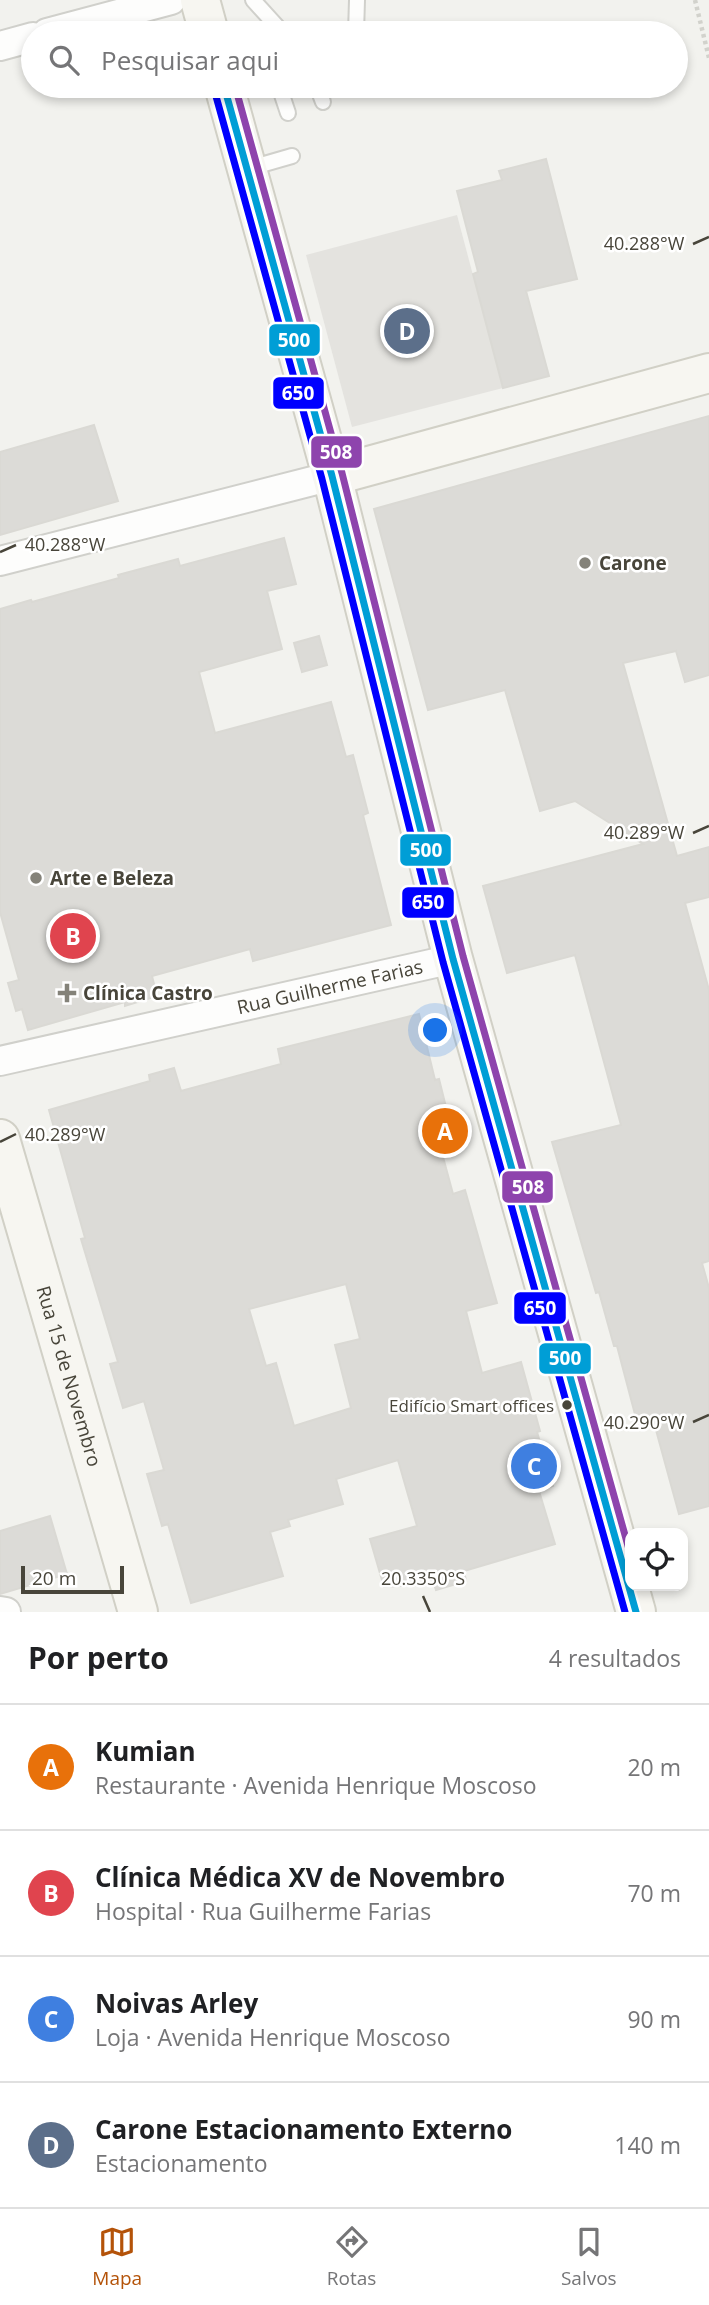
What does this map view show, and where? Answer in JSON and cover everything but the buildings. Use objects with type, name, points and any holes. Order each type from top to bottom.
[{"type":"main road","points":[[200,0],[206,21]]},
{"type":"main road","points":[[229,98],[246,169],[332,477],[453,959],[636,1612]]},
{"type":"main road","points":[[332,477],[709,373]]},
{"type":"main road","name":"Rua 15 de Novembro","points":[[0,1139],[138,1612]]},
{"type":"street","points":[[92,21],[171,0]]},
{"type":"street","points":[[0,46],[21,40]]},
{"type":"street","points":[[0,561],[332,477]]},
{"type":"street","name":"Rua Guilherme Farias","points":[[0,1061],[453,959]]},
{"type":"street","points":[[0,1611],[6,1612]]},
{"type":"lane","points":[[253,0],[272,21]]},
{"type":"lane","points":[[356,21],[357,0]]},
{"type":"lane","points":[[283,98],[288,113]]},
{"type":"lane","points":[[322,98],[323,102]]},
{"type":"lane","points":[[246,169],[292,156]]},
{"type":"path","points":[[695,0],[709,58]]},
{"type":"shaded area","points":[[457,215],[503,388],[352,427],[306,255]]},
{"type":"transit line","name":"650","points":[[216,98],[322,479],[443,962],[625,1612]]},
{"type":"transit line","name":"500","points":[[227,98],[332,476],[453,959],[636,1612]]},
{"type":"transit line","name":"508","points":[[238,98],[342,473],[463,956],[625,1535]]},
{"type":"place","name":"Carone Estacionamento Externo","points":[[407,331]]},
{"type":"place","name":"Carone","points":[[585,563]]},
{"type":"place","name":"Arte e Beleza","points":[[36,878]]},
{"type":"place","name":"Clínica Médica XV de Novembro","points":[[73,936]]},
{"type":"place","name":"Clínica Castro","points":[[67,993]]},
{"type":"place","name":"Kumian","points":[[445,1131]]},
{"type":"place","name":"Edifício Smart offices","points":[[567,1405]]},
{"type":"place","name":"Noivas Arley","points":[[534,1466]]}]
